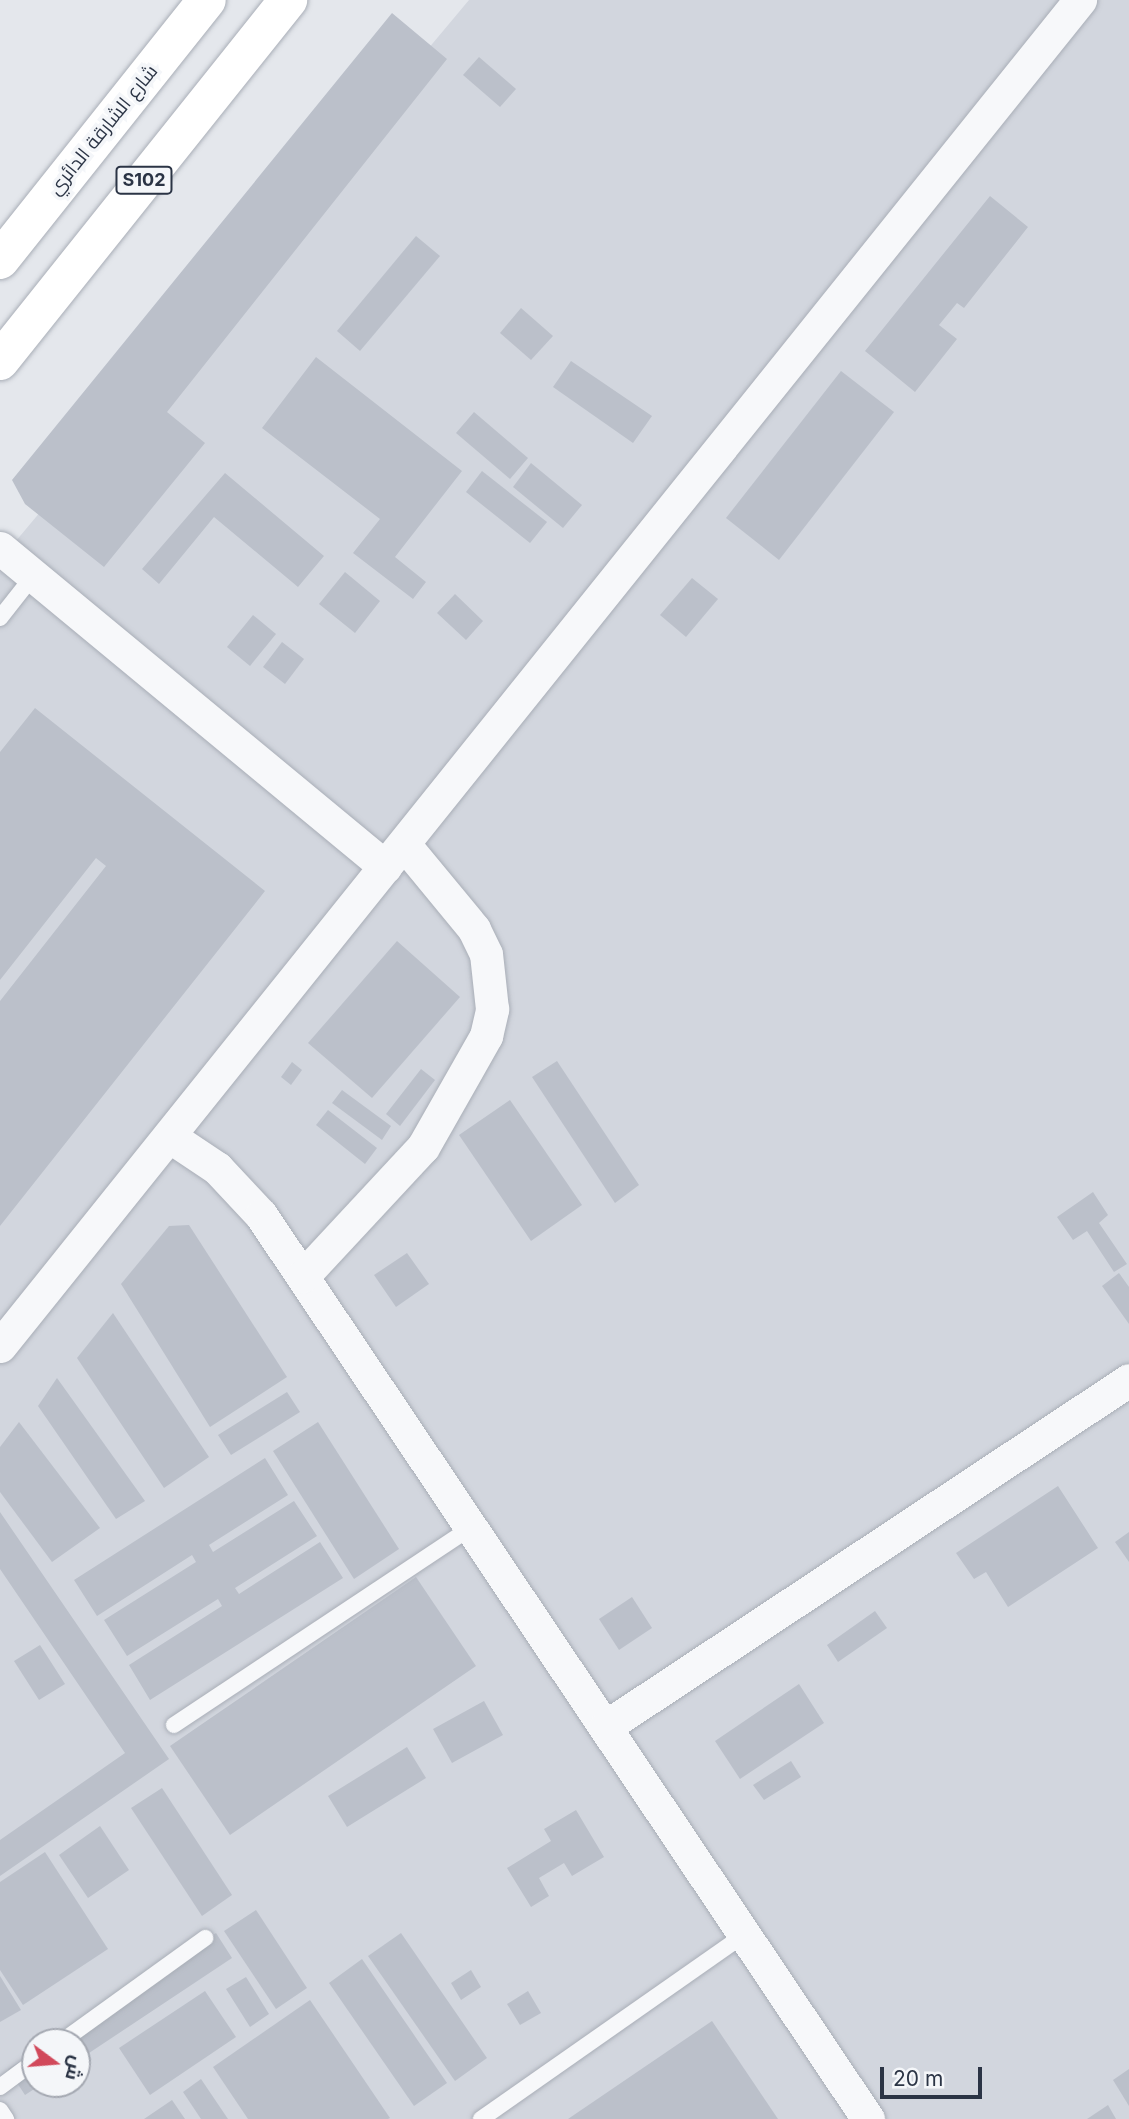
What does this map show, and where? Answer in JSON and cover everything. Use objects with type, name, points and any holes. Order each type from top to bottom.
[{"type":"highway","points":[[160,59],[196,0]]},
{"type":"highway","name":"شارع الشارقة الدائري","points":[[0,260],[207,0]]},
{"type":"highway","name":"S102","points":[[0,361],[288,0]]},
{"type":"street","points":[[0,1346],[1080,0]]},
{"type":"street","points":[[0,548],[394,855],[474,929],[486,954],[492,1009],[486,1036],[424,1147],[303,1276]]},
{"type":"street","points":[[169,1136],[240,1191],[303,1276],[868,2119]]},
{"type":"street","points":[[605,1727],[1129,1380]]},
{"type":"lane","points":[[0,618],[33,576]]},
{"type":"lane","points":[[174,1725],[471,1527]]},
{"type":"lane","points":[[481,2119],[744,1935]]},
{"type":"lane","points":[[80,2028],[205,1938]]},
{"type":"lane","points":[[0,2087],[21,2071]]},
{"type":"lane","points":[[0,2110],[6,2119]]},
{"type":"shaded area","points":[[469,0],[1129,0],[1129,2119],[0,2119],[0,560]]},
{"type":"building","points":[[392,13],[447,59],[167,412],[205,443],[104,567],[25,504],[12,480]]},
{"type":"building","points":[[479,57],[516,89],[500,107],[463,75]]},
{"type":"building","points":[[990,196],[1028,227],[964,308],[957,303],[939,325],[957,339],[915,392],[865,351]]},
{"type":"building","points":[[416,236],[440,256],[360,351],[337,331]]},
{"type":"building","points":[[521,308],[553,336],[531,360],[500,333]]},
{"type":"building","points":[[316,357],[462,471],[395,557],[426,582],[413,599],[353,553],[380,519],[262,428]]},
{"type":"building","points":[[571,361],[652,416],[633,443],[553,387]]},
{"type":"building","points":[[841,371],[894,412],[779,560],[726,518]]},
{"type":"building","points":[[474,412],[528,458],[510,479],[456,433]]},
{"type":"building","points":[[531,463],[582,505],[563,528],[513,487]]},
{"type":"building","points":[[482,471],[547,522],[530,543],[466,492]]},
{"type":"building","points":[[225,473],[324,556],[298,587],[214,517],[159,584],[142,569]]},
{"type":"building","points":[[345,572],[380,601],[355,633],[319,604]]},
{"type":"building","points":[[692,578],[718,599],[686,637],[660,615]]},
{"type":"building","points":[[455,594],[483,621],[466,640],[437,613]]},
{"type":"building","points":[[253,615],[276,634],[250,666],[227,647]]},
{"type":"building","points":[[282,642],[304,659],[285,684],[263,667]]},
{"type":"building","points":[[35,708],[265,891],[0,1226],[0,1001],[106,866],[96,858],[0,980],[0,752]]},
{"type":"building","points":[[397,941],[460,997],[372,1098],[308,1043]]},
{"type":"building","points":[[557,1061],[639,1185],[615,1203],[532,1077]]},
{"type":"building","points":[[292,1062],[302,1070],[291,1085],[281,1077]]},
{"type":"building","points":[[421,1069],[435,1080],[400,1126],[386,1114]]},
{"type":"building","points":[[342,1090],[391,1126],[382,1140],[332,1103]]},
{"type":"building","points":[[510,1100],[582,1205],[531,1241],[459,1135]]},
{"type":"building","points":[[328,1110],[377,1148],[365,1164],[316,1125]]},
{"type":"building","points":[[1093,1192],[1108,1215],[1099,1223],[1127,1264],[1114,1272],[1087,1231],[1073,1240],[1057,1217]]},
{"type":"building","points":[[189,1225],[287,1377],[210,1427],[121,1284],[169,1226]]},
{"type":"building","points":[[407,1253],[429,1284],[396,1307],[374,1275]]},
{"type":"building","points":[[1119,1273],[1129,1287],[1129,1324],[1102,1286]]},
{"type":"building","points":[[113,1313],[209,1457],[164,1488],[77,1358]]},
{"type":"building","points":[[57,1378],[145,1501],[116,1519],[38,1406]]},
{"type":"building","points":[[287,1392],[300,1412],[231,1455],[218,1435]]},
{"type":"building","points":[[19,1422],[100,1528],[52,1562],[0,1492],[0,1447]]},
{"type":"building","points":[[318,1422],[399,1549],[354,1579],[273,1451]]},
{"type":"building","points":[[265,1458],[288,1495],[209,1545],[213,1552],[294,1501],[317,1536],[235,1588],[239,1594],[320,1542],[343,1578],[150,1700],[129,1665],[222,1606],[218,1599],[127,1656],[104,1620],[196,1562],[192,1555],[97,1616],[74,1580]]},
{"type":"building","points":[[1058,1486],[1098,1548],[1008,1607],[986,1572],[974,1579],[956,1553]]},
{"type":"building","points":[[0,1512],[169,1759],[0,1876],[0,1840],[125,1753],[0,1569]]},
{"type":"building","points":[[1129,1532],[1129,1562],[1115,1542]]},
{"type":"building","points":[[416,1577],[476,1666],[230,1835],[170,1746]]},
{"type":"building","points":[[632,1597],[652,1628],[619,1650],[599,1619]]},
{"type":"building","points":[[875,1611],[887,1628],[838,1662],[827,1645]]},
{"type":"building","points":[[40,1645],[65,1684],[39,1700],[14,1661]]},
{"type":"building","points":[[799,1684],[824,1723],[740,1779],[715,1741]]},
{"type":"building","points":[[484,1701],[503,1735],[452,1763],[433,1729]]},
{"type":"building","points":[[407,1747],[426,1778],[347,1827],[328,1796]]},
{"type":"building","points":[[791,1761],[801,1777],[764,1800],[753,1785]]},
{"type":"building","points":[[162,1788],[232,1895],[202,1916],[131,1808]]},
{"type":"building","points":[[576,1810],[604,1857],[572,1876],[564,1863],[539,1878],[549,1896],[531,1907],[507,1868],[551,1841],[544,1829]]},
{"type":"building","points":[[100,1826],[129,1870],[88,1898],[59,1855]]},
{"type":"building","points":[[45,1852],[108,1949],[23,2005],[0,1970],[0,1882]]},
{"type":"building","points":[[256,1910],[307,1988],[276,2009],[224,1931]]},
{"type":"building","points":[[216,1933],[232,1958],[91,2052],[91,2028],[71,2028]]},
{"type":"building","points":[[401,1933],[487,2058],[455,2081],[368,1956]]},
{"type":"building","points":[[362,1959],[447,2083],[414,2106],[329,1983]]},
{"type":"building","points":[[471,1970],[481,1987],[461,2000],[451,1983]]},
{"type":"building","points":[[0,1976],[21,2010],[0,2022]]},
{"type":"building","points":[[246,1977],[269,2014],[250,2027],[226,1989]]},
{"type":"building","points":[[205,1991],[236,2037],[150,2095],[119,2048]]},
{"type":"building","points":[[528,1991],[541,2013],[520,2025],[507,2004]]},
{"type":"building","points":[[310,2000],[390,2118],[248,2119],[213,2067]]},
{"type":"building","points":[[712,2021],[778,2119],[568,2119]]},
{"type":"building","points":[[21,2061],[21,2089],[8,2069]]},
{"type":"building","points":[[1129,2069],[1129,2106],[1113,2080]]},
{"type":"building","points":[[201,2079],[228,2119],[201,2119],[183,2092]]},
{"type":"building","points":[[172,2100],[185,2119],[144,2119]]},
{"type":"building","points":[[1108,2105],[1116,2119],[1087,2119]]}]
